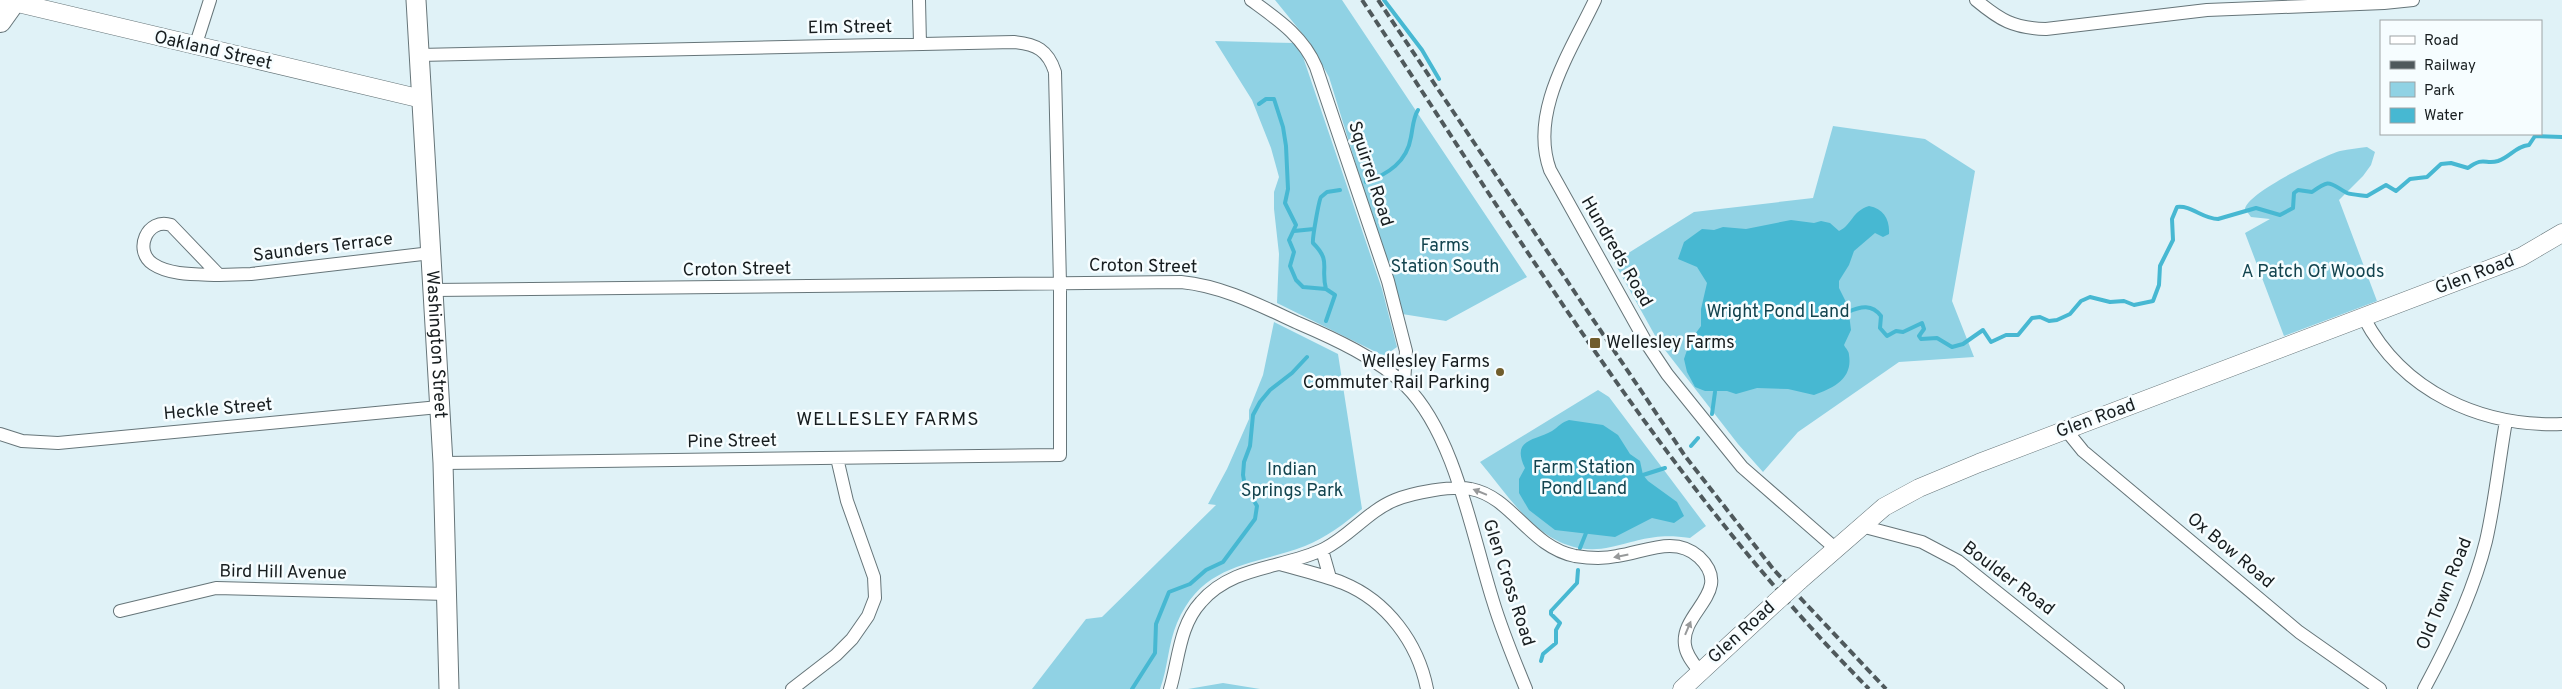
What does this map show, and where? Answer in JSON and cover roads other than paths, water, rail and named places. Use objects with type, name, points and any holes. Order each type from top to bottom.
[{"type":"highway","points":[[0,21],[11,1]]},
{"type":"main road","name":"Washington Street","points":[[416,0],[442,463],[449,689]]},
{"type":"street","points":[[195,47],[210,0]]},
{"type":"street","points":[[918,0],[920,44]]},
{"type":"street","name":"Squirrel Road","points":[[1251,0],[1295,35],[1306,48],[1316,67],[1390,289],[1406,351],[1404,384]]},
{"type":"street","name":"Hundreds Road","points":[[1595,0],[1560,75],[1546,116],[1544,141],[1550,170],[1647,344],[1667,374],[1742,466],[1835,548]]},
{"type":"street","points":[[1976,0],[2007,23],[2046,29],[2207,10],[2384,3],[2412,0]]},
{"type":"street","name":"Oakland Street","points":[[11,1],[195,47],[422,99]]},
{"type":"street","name":"Elm Street","points":[[420,55],[920,44],[1030,44],[1042,49],[1051,59],[1055,80],[1060,284]]},
{"type":"street","name":"Saunders Terrace","points":[[219,275],[171,225],[157,225],[147,233],[143,242],[143,252],[152,264],[180,272],[219,275],[251,274],[431,253]]},
{"type":"street","name":"Glen Road","points":[[1682,689],[1835,548],[1884,507],[1919,488],[2521,257],[2562,233]]},
{"type":"street","name":"Croton Street","points":[[433,290],[1181,282],[1214,288],[1241,297],[1326,336],[1381,367],[1404,384],[1419,401],[1434,426],[1459,488]]},
{"type":"street","name":"Pine Street","points":[[442,463],[1060,455],[1060,284]]},
{"type":"street","points":[[2364,318],[2383,349],[2405,371],[2424,385],[2463,407],[2506,421],[2531,424],[2562,424]]},
{"type":"street","name":"Heckle Street","points":[[0,434],[22,441],[58,443],[439,407]]},
{"type":"street","name":"Old Town Road","points":[[2424,689],[2464,604],[2480,562],[2491,516],[2506,421]]},
{"type":"street","name":"Ox Bow Road","points":[[2066,430],[2083,451],[2299,632],[2380,689]]},
{"type":"street","points":[[792,689],[847,644],[864,622],[875,598],[874,577],[847,501],[838,458]]},
{"type":"street","points":[[1170,689],[1185,628],[1200,602],[1232,577],[1322,550],[1341,539],[1380,508],[1395,500],[1459,488],[1475,490],[1489,496],[1542,542],[1567,554],[1590,558],[1614,557],[1670,546],[1683,548],[1695,554],[1705,564],[1711,578],[1708,593],[1685,636],[1686,651],[1700,672]]},
{"type":"street","name":"Glen Cross Road","points":[[1459,488],[1498,617],[1526,689]]},
{"type":"street","name":"Boulder Road","points":[[1861,526],[1912,539],[1958,561],[2118,689]]},
{"type":"street","points":[[1322,550],[1330,578]]},
{"type":"street","points":[[1280,564],[1330,578],[1368,597],[1396,623],[1415,653],[1428,689]]},
{"type":"street","name":"Bird Hill Avenue","points":[[120,611],[211,588],[447,594]]},
{"type":"water","points":[[1869,206],[1879,210],[1885,216],[1889,234],[1883,237],[1875,233],[1854,251],[1849,265],[1839,281],[1839,288],[1848,306],[1851,330],[1844,345],[1849,352],[1848,370],[1845,376],[1834,386],[1814,395],[1788,389],[1757,388],[1736,394],[1727,391],[1705,391],[1695,387],[1687,372],[1684,359],[1690,341],[1701,326],[1701,309],[1707,283],[1697,267],[1678,259],[1684,242],[1702,229],[1714,230],[1723,227],[1746,229],[1791,220],[1830,223],[1839,231],[1859,211]]},
{"type":"water","name":"Farm Station Pond Land","points":[[1569,420],[1603,425],[1618,435],[1630,454],[1640,461],[1643,475],[1648,481],[1677,502],[1684,516],[1674,523],[1652,518],[1615,537],[1555,530],[1529,510],[1519,493],[1519,479],[1525,468],[1521,458],[1523,446],[1526,442],[1552,431]]},
{"type":"waterway","points":[[1384,0],[1422,50],[1439,79]]},
{"type":"waterway","points":[[1259,104],[1266,99],[1274,99],[1283,127],[1288,189],[1285,203],[1296,225],[1289,240],[1294,252],[1290,266],[1296,280],[1303,287],[1326,289]]},
{"type":"waterway","points":[[1366,182],[1389,171],[1401,160],[1409,146],[1414,119],[1418,110]]},
{"type":"waterway","points":[[1848,312],[1862,307],[1874,309],[1881,316],[1880,328],[1887,336],[1896,331],[1903,332],[1922,323],[1924,329],[1919,336],[1921,339],[1937,338],[1952,347],[1963,344],[1983,330],[1991,342],[2006,335],[2018,335],[2032,318],[2040,317],[2049,321],[2057,320],[2070,314],[2081,301],[2090,297],[2110,302],[2124,301],[2134,305],[2153,301],[2159,285],[2160,266],[2173,240],[2172,219],[2177,207],[2187,208],[2207,217],[2218,219],[2256,208],[2280,215],[2293,208],[2294,193],[2298,190],[2312,192],[2323,185],[2330,184],[2347,193],[2357,195],[2367,196],[2386,185],[2396,191],[2410,179],[2427,177],[2441,164],[2451,163],[2468,168],[2478,162],[2498,161],[2520,147],[2529,145],[2535,136],[2562,137]]},
{"type":"waterway","points":[[1326,321],[1335,295],[1326,289],[1324,260],[1313,243],[1321,197],[1327,192],[1340,190]]},
{"type":"waterway","points":[[1294,231],[1314,229]]},
{"type":"waterway","points":[[1132,689],[1155,653],[1156,624],[1169,592],[1190,584],[1206,570],[1223,562],[1255,519],[1257,506],[1245,486],[1243,475],[1244,462],[1250,446],[1253,415],[1260,402],[1270,390],[1292,373],[1307,357]]},
{"type":"waterway","points":[[1712,414],[1715,392]]},
{"type":"waterway","points":[[1691,446],[1698,438]]},
{"type":"waterway","points":[[1643,475],[1665,468]]},
{"type":"waterway","points":[[1580,548],[1586,533]]},
{"type":"waterway","points":[[1541,661],[1543,654],[1556,643],[1556,630],[1560,623],[1551,614],[1551,611],[1577,583],[1578,570]]},
{"type":"railway","points":[[1362,0],[1539,269],[1661,444],[1727,529],[1796,611],[1869,689]]},
{"type":"railway","points":[[1378,0],[1685,456],[1774,570],[1886,689]]},
{"type":"place","name":"Wellesley Farms","points":[[1595,343]]},
{"type":"place","name":"Wellesley Farms Commuter Rail Parking","points":[[1500,372]]},
{"type":"district","name":"WELLESLEY FARMS","points":[[888,420]]},
{"type":"park label","name":"Farms Station South","points":[[1445,256]]},
{"type":"park label","name":"A Patch Of Woods","points":[[2313,272]]},
{"type":"park label","name":"Wright Pond Land","points":[[1778,312]]},
{"type":"park label","name":"Indian Springs Park","points":[[1292,480]]}]
